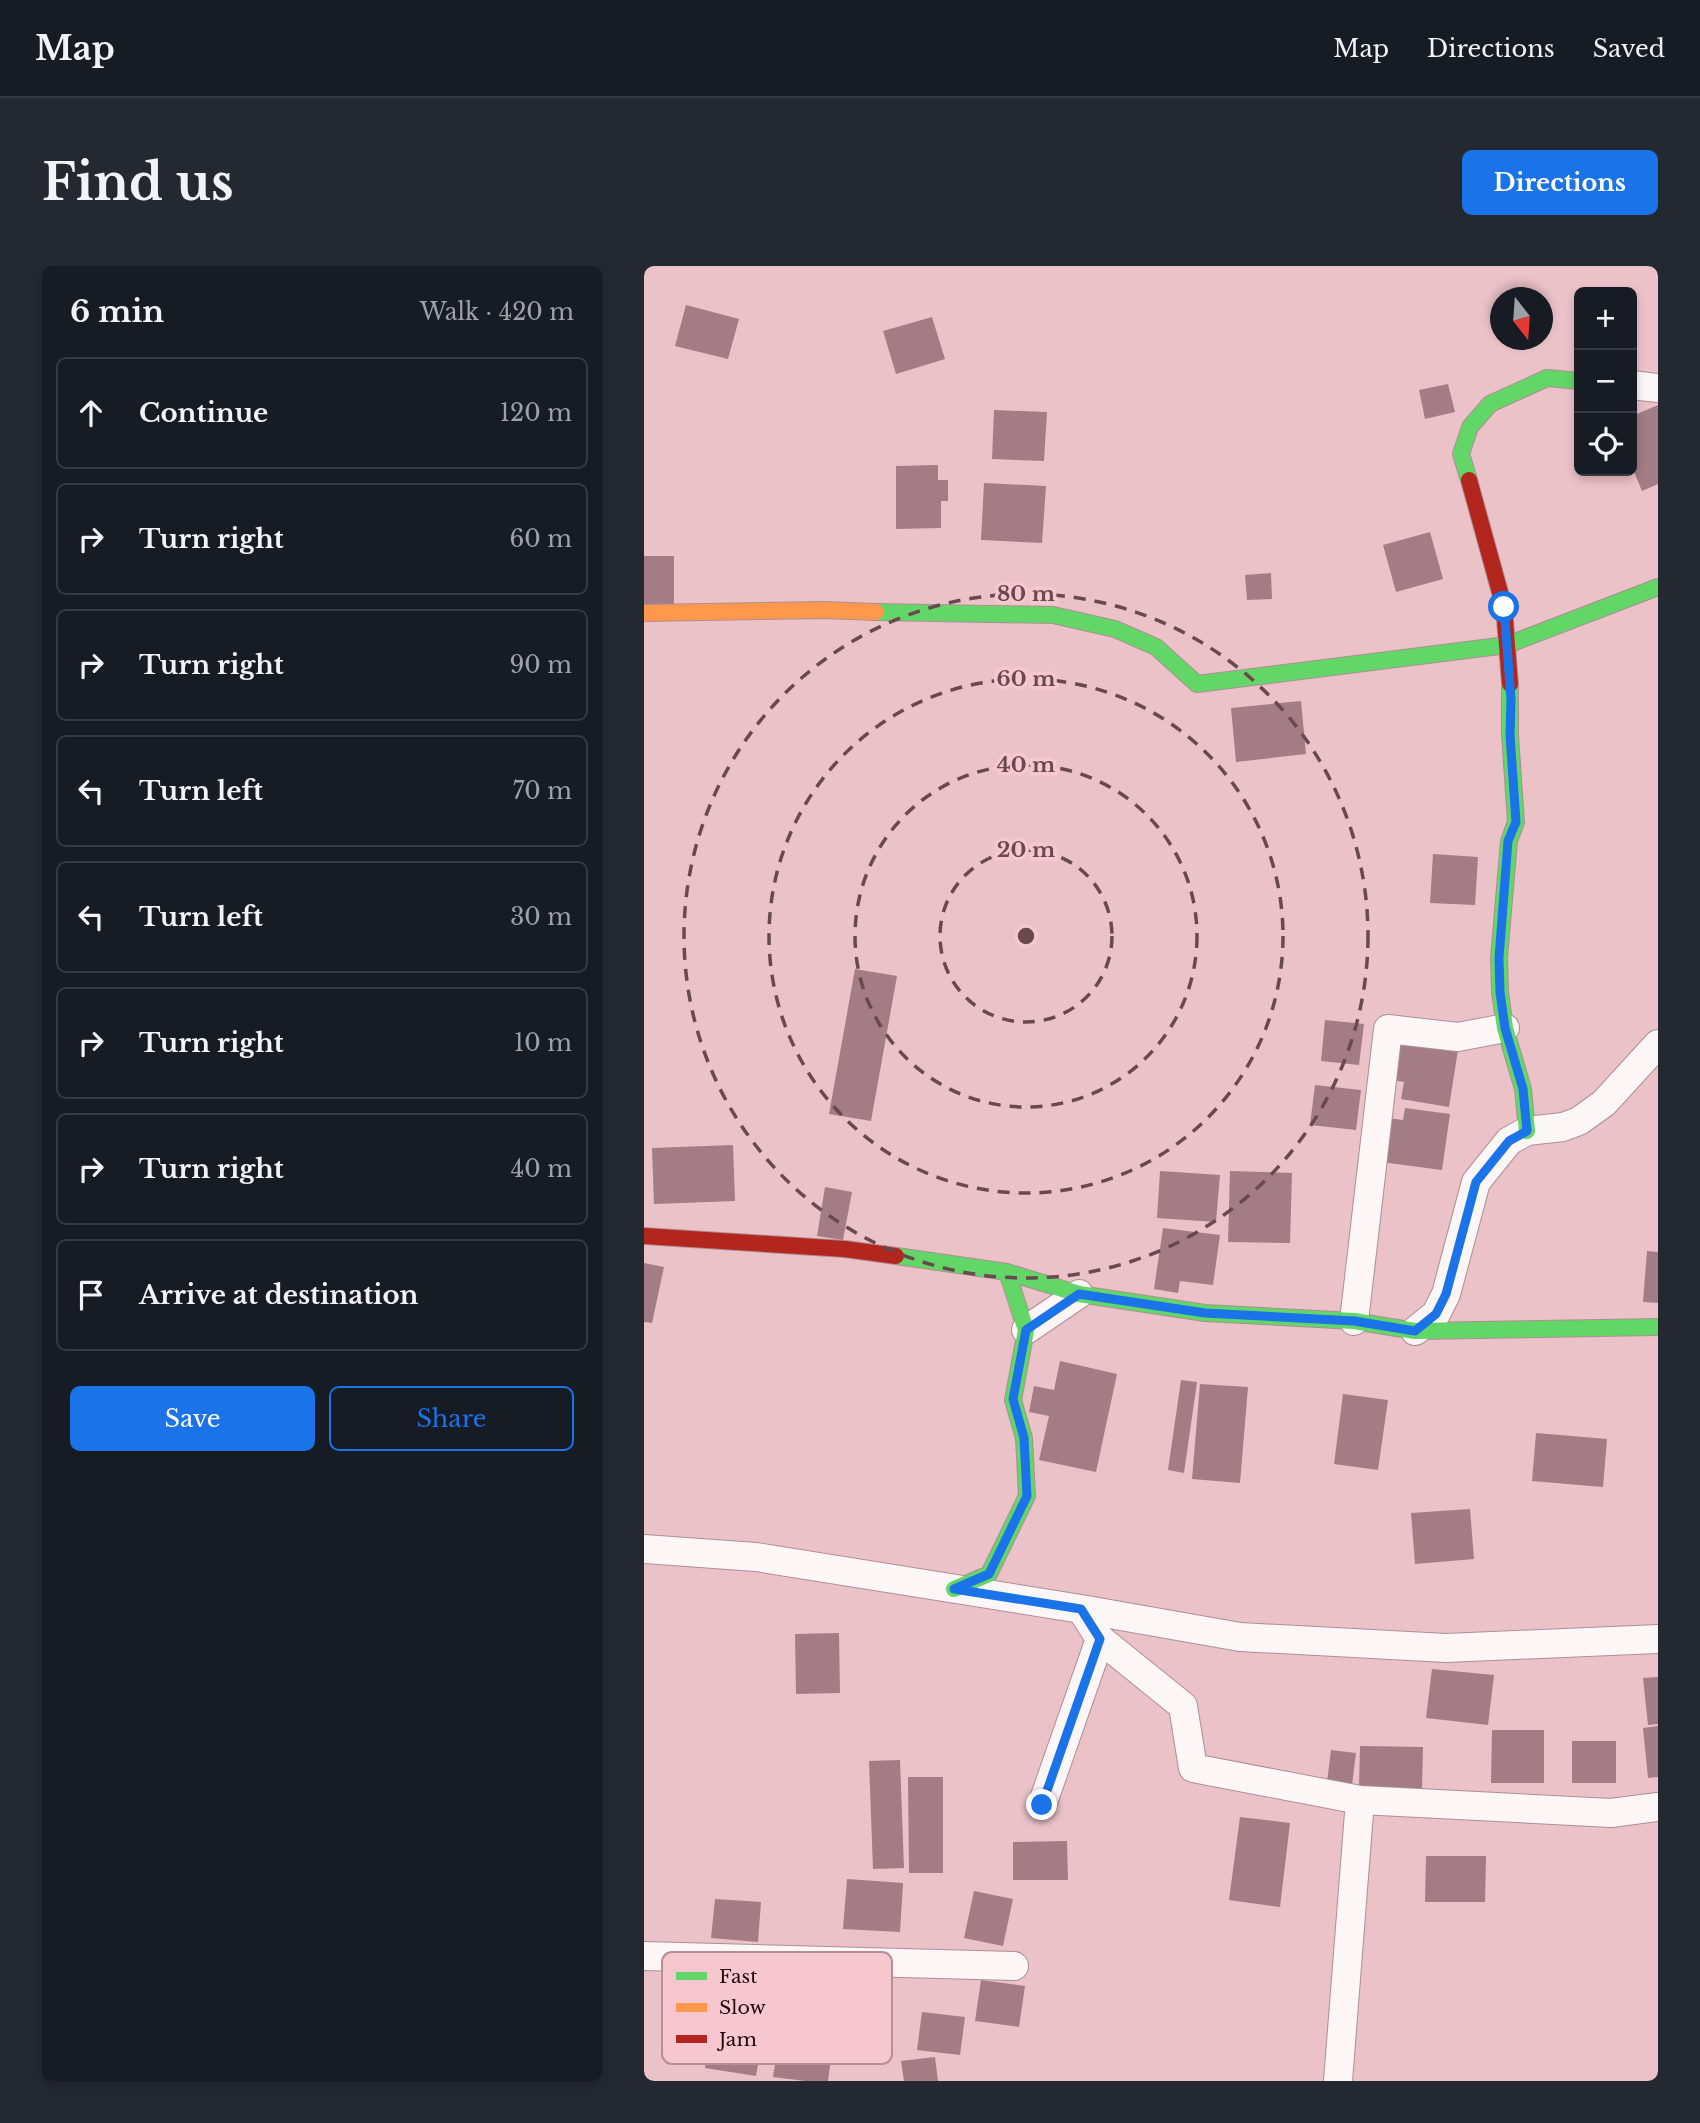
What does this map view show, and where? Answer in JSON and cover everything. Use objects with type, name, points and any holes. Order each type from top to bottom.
[{"type":"street","points":[[1527,1131],[1523,1089],[1505,1028],[1500,992],[1499,958],[1508,841],[1516,822],[1504,607],[1461,454],[1470,427],[1490,404],[1547,378],[1574,381]]},
{"type":"street","points":[[1637,386],[1658,388]]},
{"type":"street","points":[[644,613],[824,610],[1053,615],[1115,629],[1156,647],[1197,684],[1507,645],[1658,587]]},
{"type":"street","points":[[1354,1321],[1388,1029],[1458,1037],[1505,1028]]},
{"type":"street","points":[[1415,1331],[1436,1314],[1446,1294],[1476,1182],[1509,1141],[1527,1131],[1563,1127],[1579,1121],[1604,1103],[1658,1044]]},
{"type":"street","points":[[644,1236],[845,1249],[1007,1272],[1079,1294],[1205,1313],[1354,1321],[1415,1331],[1658,1327]]},
{"type":"street","points":[[954,1589],[989,1574],[1027,1496],[1024,1438],[1013,1399],[1026,1330],[1007,1272]]},
{"type":"street","points":[[1026,1330],[1079,1294]]},
{"type":"street","points":[[644,1549],[755,1558],[1240,1637],[1446,1648],[1658,1639]]},
{"type":"street","points":[[1081,1609],[1100,1639],[1184,1706],[1193,1768],[1360,1800],[1611,1813],[1658,1807]]},
{"type":"street","points":[[1042,1805],[1100,1639]]},
{"type":"street","points":[[1338,2081],[1360,1800]]},
{"type":"street","points":[[644,1956],[662,1956]]},
{"type":"street","points":[[892,1963],[1014,1966]]},
{"type":"building","points":[[686,305],[739,319],[728,359],[675,346]]},
{"type":"building","points":[[932,317],[945,359],[896,374],[883,331]]},
{"type":"building","points":[[1448,384],[1455,412],[1425,419],[1419,390]]},
{"type":"building","points":[[1658,405],[1658,484],[1642,491],[1636,476],[1637,414]]},
{"type":"building","points":[[994,410],[1047,412],[1044,461],[992,459]]},
{"type":"building","points":[[938,465],[938,480],[948,480],[948,501],[941,501],[941,528],[896,529],[896,466]]},
{"type":"building","points":[[984,483],[1046,486],[1042,543],[981,540]]},
{"type":"building","points":[[1430,532],[1443,579],[1396,592],[1383,545]]},
{"type":"building","points":[[644,556],[674,556],[674,606],[644,606]]},
{"type":"building","points":[[1271,573],[1272,599],[1247,600],[1245,575]]},
{"type":"building","points":[[1301,701],[1306,754],[1236,762],[1231,708]]},
{"type":"building","points":[[1433,854],[1478,857],[1475,905],[1430,903]]},
{"type":"building","points":[[855,969],[897,976],[871,1121],[829,1114]]},
{"type":"building","points":[[1325,1020],[1364,1024],[1359,1065],[1321,1061]]},
{"type":"building","points":[[1398,1041],[1458,1050],[1449,1107],[1401,1099],[1404,1082],[1392,1080]]},
{"type":"building","points":[[1315,1085],[1361,1090],[1356,1130],[1310,1125]]},
{"type":"building","points":[[1405,1108],[1450,1114],[1442,1170],[1381,1162],[1388,1118],[1403,1120]]},
{"type":"building","points":[[733,1145],[735,1201],[654,1204],[652,1148]]},
{"type":"building","points":[[1160,1171],[1220,1175],[1216,1222],[1157,1218]]},
{"type":"building","points":[[1230,1171],[1292,1173],[1290,1243],[1228,1242]]},
{"type":"building","points":[[825,1187],[852,1192],[843,1240],[817,1236]]},
{"type":"building","points":[[1163,1228],[1220,1235],[1213,1285],[1180,1281],[1178,1293],[1154,1289]]},
{"type":"building","points":[[1647,1251],[1658,1252],[1658,1303],[1643,1302]]},
{"type":"building","points":[[644,1263],[664,1267],[652,1323],[644,1322]]},
{"type":"building","points":[[1060,1361],[1117,1374],[1096,1472],[1039,1460],[1049,1416],[1029,1412],[1034,1386],[1054,1390]]},
{"type":"building","points":[[1181,1380],[1197,1382],[1184,1473],[1168,1470]]},
{"type":"building","points":[[1200,1384],[1248,1387],[1240,1483],[1192,1479]]},
{"type":"building","points":[[1343,1394],[1388,1400],[1378,1470],[1334,1464]]},
{"type":"building","points":[[1536,1433],[1607,1439],[1603,1487],[1532,1481]]},
{"type":"building","points":[[1470,1509],[1474,1559],[1415,1564],[1411,1513]]},
{"type":"building","points":[[839,1633],[840,1693],[796,1694],[795,1634]]},
{"type":"building","points":[[1432,1669],[1494,1675],[1488,1725],[1426,1718]]},
{"type":"building","points":[[1658,1677],[1658,1724],[1648,1725],[1643,1678]]},
{"type":"building","points":[[1658,1726],[1658,1777],[1648,1778],[1643,1728]]},
{"type":"building","points":[[1492,1730],[1544,1730],[1544,1783],[1491,1783]]},
{"type":"building","points":[[1572,1741],[1616,1741],[1616,1783],[1572,1783]]},
{"type":"building","points":[[1360,1746],[1423,1747],[1422,1789],[1359,1787]]},
{"type":"building","points":[[1331,1750],[1356,1753],[1352,1785],[1327,1782]]},
{"type":"building","points":[[900,1760],[904,1868],[873,1869],[869,1761]]},
{"type":"building","points":[[908,1777],[943,1777],[943,1873],[909,1873]]},
{"type":"building","points":[[1240,1817],[1290,1823],[1280,1907],[1229,1900]]},
{"type":"building","points":[[1067,1841],[1068,1880],[1013,1880],[1013,1842]]},
{"type":"building","points":[[1426,1856],[1486,1856],[1485,1902],[1425,1902]]},
{"type":"building","points":[[847,1879],[903,1883],[900,1932],[843,1929]]},
{"type":"building","points":[[974,1891],[1013,1899],[1003,1946],[964,1938]]},
{"type":"building","points":[[715,1899],[761,1902],[758,1942],[711,1938]]},
{"type":"building","points":[[981,1980],[1025,1986],[1019,2027],[975,2021]]},
{"type":"building","points":[[922,2012],[965,2017],[960,2055],[917,2050]]},
{"type":"building","points":[[935,2057],[938,2081],[904,2081],[901,2061]]},
{"type":"building","points":[[706,2064],[758,2064],[756,2076],[705,2068]]},
{"type":"building","points":[[775,2064],[830,2064],[828,2081],[773,2077]]},
{"type":"traffic: fast","points":[[1469,480],[1461,454],[1470,427],[1490,404],[1547,378],[1574,381]]},
{"type":"traffic: fast","points":[[876,612],[1053,615],[1115,629],[1156,647],[1197,684],[1507,645],[1658,587]]},
{"type":"traffic: fast","points":[[1510,684],[1510,735],[1516,822],[1509,841],[1499,958],[1500,992],[1505,1028],[1523,1089],[1527,1131]]},
{"type":"traffic: fast","points":[[896,1256],[1007,1272],[1026,1330],[1013,1400],[1024,1438],[1027,1496],[989,1574],[954,1589]]},
{"type":"traffic: fast","points":[[1007,1272],[1079,1294],[1205,1313],[1354,1321],[1415,1331],[1658,1327]]},
{"type":"traffic: slow","points":[[644,613],[824,610],[876,612]]},
{"type":"traffic: jam","points":[[1469,480],[1504,607],[1510,684]]},
{"type":"traffic: jam","points":[[644,1236],[845,1249],[896,1256]]},
{"type":"route","points":[[1042,1805],[1100,1639],[1081,1609],[954,1589],[989,1574],[1027,1496],[1024,1438],[1013,1399],[1026,1330],[1079,1294],[1205,1313],[1354,1321],[1415,1331],[1436,1314],[1446,1294],[1476,1182],[1509,1141],[1527,1131],[1523,1089],[1505,1028],[1500,992],[1499,958],[1508,841],[1516,822],[1504,607]]}]
